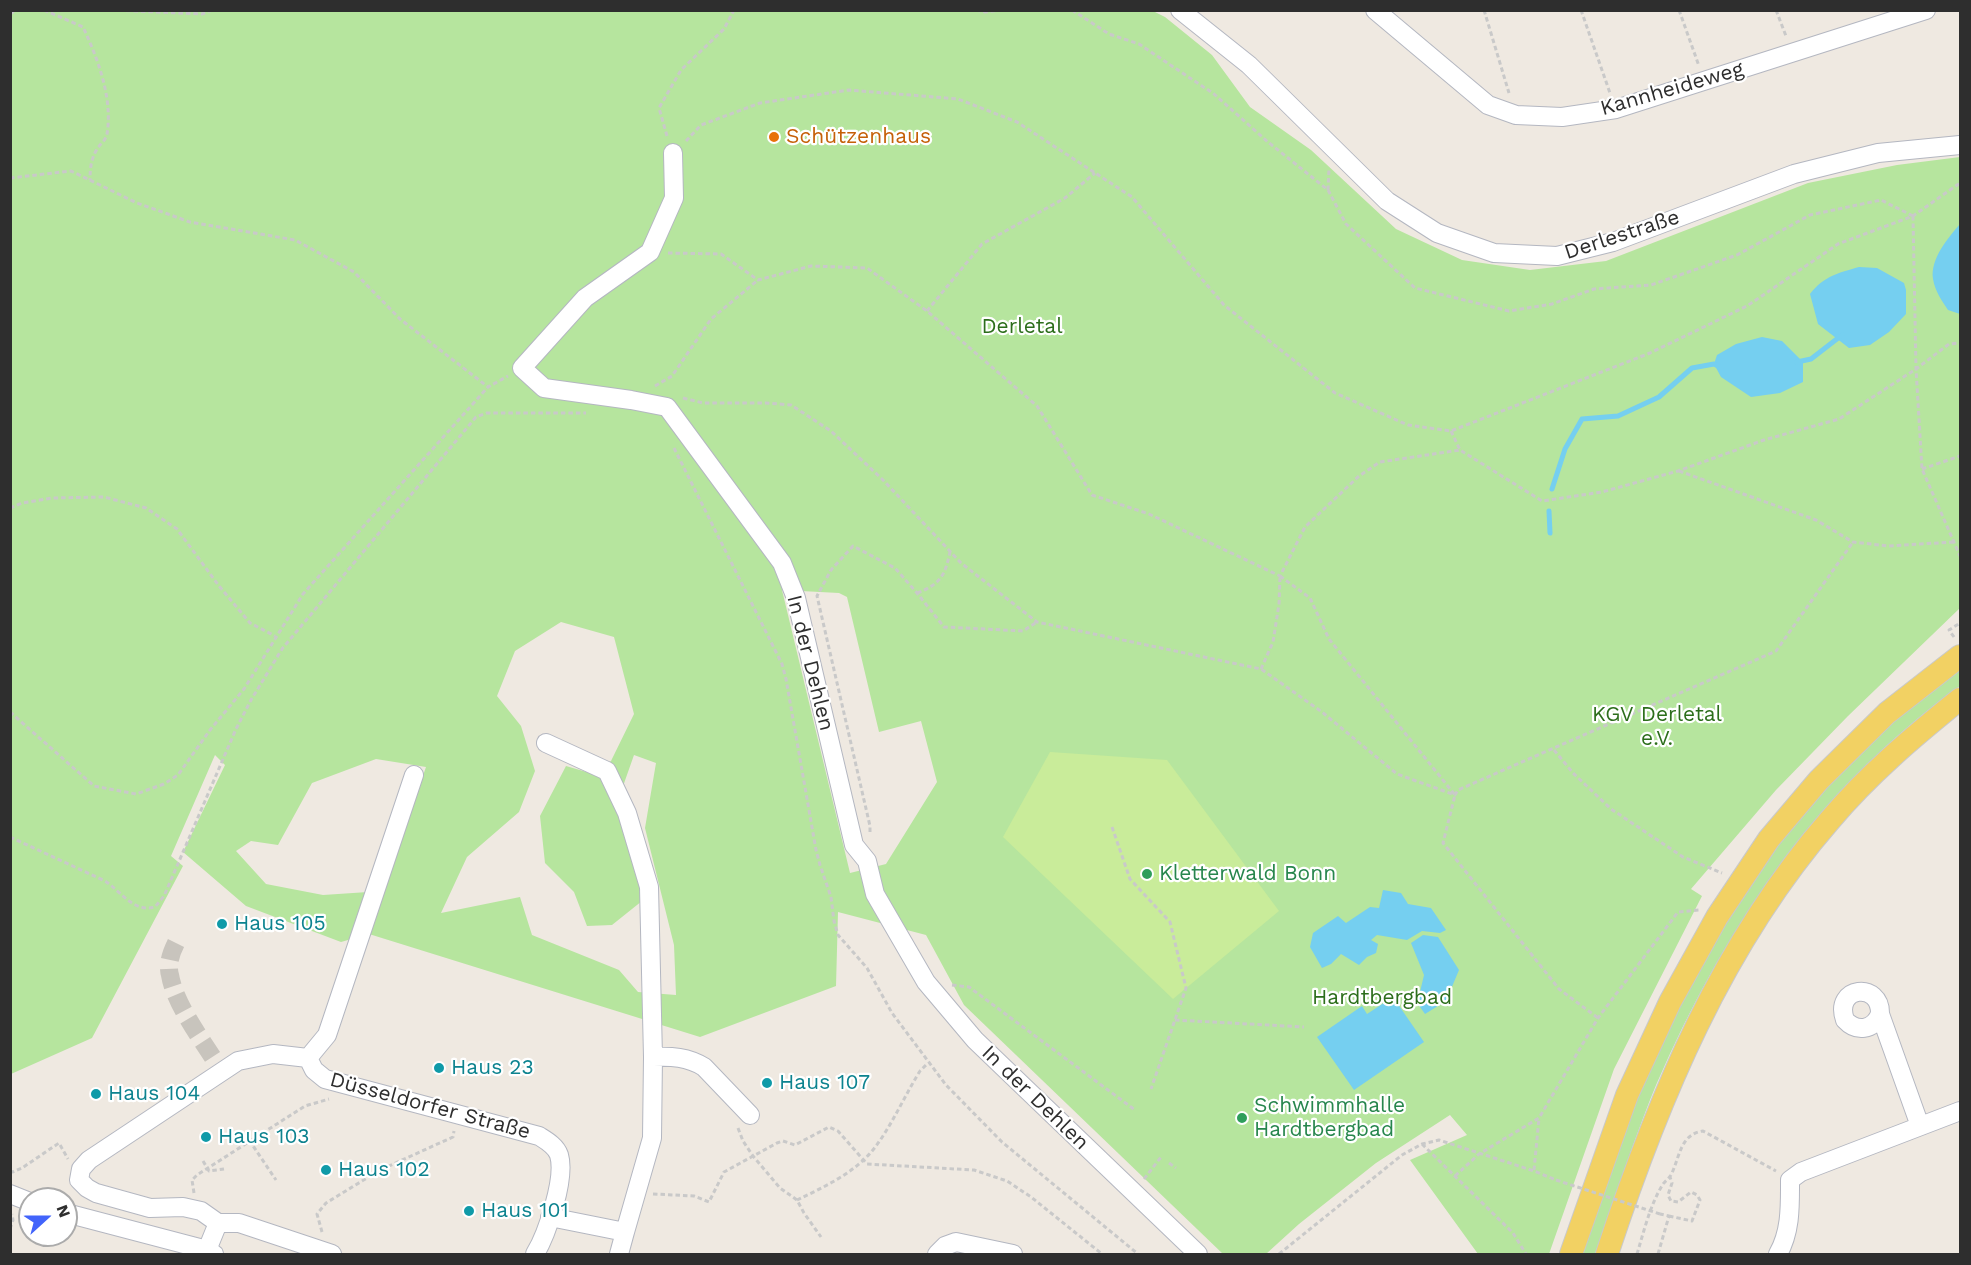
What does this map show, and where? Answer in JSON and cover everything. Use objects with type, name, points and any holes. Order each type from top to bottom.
[{"type":"main road","points":[[1571,1254],[1627,1095],[1670,1002],[1717,917],[1769,839],[1825,773],[1958,647]]},
{"type":"main road","points":[[1608,1254],[1646,1143],[1681,1059],[1715,989],[1764,907],[1829,820],[1912,737],[1960,699]]},
{"type":"street","name":"Derlestraße","points":[[1180,10],[1249,64],[1387,201],[1437,233],[1494,253],[1557,256],[1613,242],[1794,174],[1878,153],[1960,145]]},
{"type":"street","name":"Kannheideweg","points":[[1375,10],[1488,105],[1516,115],[1562,117],[1616,109],[1926,10]]},
{"type":"street","points":[[522,368],[585,298],[650,252],[674,198],[673,153]]},
{"type":"street","name":"In der Dehlen","points":[[522,368],[544,388],[667,407],[782,563],[796,598],[854,845],[867,861],[875,894],[926,982],[975,1040],[1198,1254]]},
{"type":"street","points":[[546,743],[607,771],[627,813],[649,887],[653,1057],[652,1138],[619,1254]]},
{"type":"street","points":[[327,1253],[239,1223],[218,1223],[201,1210],[183,1207],[150,1208],[96,1193],[79,1180],[81,1169],[89,1160],[238,1061],[273,1054],[308,1058],[327,1035],[414,775]]},
{"type":"street","points":[[1880,1014],[1920,1126]]},
{"type":"street","points":[[653,1057],[670,1056],[695,1061],[704,1067],[750,1115]]},
{"type":"street","name":"Düsseldorfer Straße","points":[[308,1058],[314,1070],[325,1079],[539,1136],[550,1142],[558,1154],[561,1170],[550,1217],[535,1254]]},
{"type":"street","points":[[1778,1254],[1789,1226],[1790,1180],[1801,1172],[1960,1111]]},
{"type":"street","points":[[78,1216],[210,1252],[218,1223]]},
{"type":"street","points":[[550,1217],[625,1232]]},
{"type":"street","points":[[937,1254],[945,1246],[956,1242],[1013,1254]]},
{"type":"path","points":[[10,14],[16,10]]},
{"type":"path","points":[[44,10],[83,27],[98,62],[107,110],[107,136],[96,151],[90,166],[90,180]]},
{"type":"path","points":[[111,10],[202,14],[212,10]]},
{"type":"path","points":[[734,10],[724,29],[681,70],[658,108],[673,153],[701,125],[760,104],[849,90],[958,99],[1017,122],[1132,196],[1224,306],[1335,393],[1408,425],[1451,431],[1650,353],[1747,306],[1838,244],[1913,216],[1960,184]]},
{"type":"path","points":[[976,10],[985,12],[1003,10]]},
{"type":"path","points":[[1072,10],[1109,33],[1139,44],[1214,94],[1268,142],[1328,190],[1346,225],[1415,288],[1509,311],[1552,304],[1594,289],[1651,285],[1737,255],[1810,215],[1881,200],[1913,216]]},
{"type":"path","points":[[1484,10],[1516,115]]},
{"type":"path","points":[[1581,10],[1616,109]]},
{"type":"path","points":[[1679,10],[1704,81]]},
{"type":"path","points":[[1776,10],[1793,52]]},
{"type":"path","points":[[10,178],[71,171],[137,203],[190,222],[295,240],[354,272],[400,319],[488,387]]},
{"type":"path","points":[[927,311],[982,244],[1065,198],[1095,173]]},
{"type":"path","points":[[1913,216],[1916,369],[1922,469],[1960,556]]},
{"type":"path","points":[[650,252],[721,254],[758,280]]},
{"type":"path","points":[[631,400],[672,376],[711,319],[758,280],[812,266],[867,268],[927,311],[1036,406],[1092,495],[1149,514],[1280,576],[1310,598],[1329,639],[1455,795]]},
{"type":"path","points":[[1451,431],[1460,450],[1542,501],[1602,492],[1678,471],[1764,440],[1839,419],[1916,369],[1949,344],[1960,343]]},
{"type":"path","points":[[10,712],[94,786],[136,794],[164,784],[178,776],[210,730],[244,689],[303,594],[488,387],[522,368]]},
{"type":"path","points":[[677,396],[703,403],[791,405],[831,431],[882,480],[961,563],[1038,622],[1261,669],[1322,712],[1397,774],[1455,795]]},
{"type":"path","points":[[1261,669],[1273,642],[1279,604],[1280,576],[1305,527],[1359,477],[1380,462],[1460,450]]},
{"type":"path","points":[[1922,469],[1960,456]]},
{"type":"path","points":[[1678,471],[1816,520],[1854,542],[1888,546],[1953,542]]},
{"type":"path","points":[[10,508],[22,503],[52,498],[104,497],[146,508],[177,529],[219,586],[250,622],[275,636]]},
{"type":"path","points":[[1598,1018],[1559,989],[1443,843],[1455,795],[1458,790],[1776,651],[1854,542]]},
{"type":"path","points":[[867,861],[870,826],[817,596],[831,570],[853,546],[895,568],[944,627],[1023,631],[1038,622]]},
{"type":"path","points":[[918,593],[928,590],[938,582],[946,570],[950,552]]},
{"type":"path","points":[[1958,647],[1949,630],[1960,623]]},
{"type":"path","points":[[1554,750],[1572,772],[1611,809],[1683,857],[1722,873]]},
{"type":"path","points":[[1112,827],[1130,879],[1170,922],[1186,988],[1151,1089]]},
{"type":"path","points":[[1534,1171],[1539,1118],[1598,1018],[1678,912],[1701,910]]},
{"type":"path","points":[[926,982],[969,987],[1136,1110]]},
{"type":"path","points":[[1175,1020],[1304,1027]]},
{"type":"path","points":[[796,1200],[829,1185],[875,1148],[920,1071],[928,1063]]},
{"type":"path","points":[[194,1209],[192,1180],[305,1106],[344,1095],[348,1085]]},
{"type":"path","points":[[735,1100],[735,1114],[743,1141],[780,1188],[796,1200],[821,1237]]},
{"type":"path","points":[[327,1253],[317,1214],[320,1209],[380,1170],[453,1137],[458,1114]]},
{"type":"path","points":[[1455,1176],[1479,1154],[1539,1118]]},
{"type":"path","points":[[636,1194],[694,1196],[710,1202],[723,1172],[783,1141],[795,1145],[829,1127],[838,1131],[867,1164],[974,1170],[1007,1181],[1031,1197],[1102,1254]]},
{"type":"path","points":[[1637,1254],[1647,1217],[1664,1182],[1670,1177],[1685,1141],[1694,1132],[1703,1131],[1790,1180]]},
{"type":"path","points":[[245,1134],[276,1180]]},
{"type":"path","points":[[1279,1254],[1402,1155],[1422,1144],[1439,1140],[1660,1214],[1692,1221],[1700,1200],[1691,1191],[1678,1202],[1671,1201],[1668,1195],[1672,1183],[1670,1177]]},
{"type":"path","points":[[10,1171],[22,1168],[59,1143],[70,1163],[81,1169]]},
{"type":"path","points":[[1422,1144],[1513,1233],[1526,1254]]},
{"type":"path","points":[[1133,1193],[1161,1156]]},
{"type":"path","points":[[203,1161],[209,1171],[225,1169]]},
{"type":"path","points":[[1169,1162],[1176,1168]]},
{"type":"path","points":[[10,1210],[13,1220],[10,1229]]},
{"type":"path","points":[[1658,1254],[1669,1216]]},
{"type":"green space","name":"Derletal","points":[[10,11],[1153,11],[1165,17],[1212,55],[1250,107],[1311,150],[1396,229],[1462,260],[1530,270],[1606,261],[1808,183],[1897,165],[1960,157],[1960,608],[1848,716],[1776,790],[1691,889],[1702,896],[1614,1069],[1549,1254],[1478,1254],[1410,1160],[1467,1135],[1450,1115],[1376,1163],[1299,1224],[1266,1254],[1223,1254],[964,1005],[926,935],[838,912],[836,986],[700,1037],[369,934],[341,942],[246,906],[183,852],[225,765],[215,755],[171,856],[183,866],[92,1038],[11,1074]],"holes":[[[782,590],[839,593],[847,597],[879,732],[921,721],[937,782],[886,864],[850,873]],[[561,622],[614,637],[634,714],[611,761],[590,773],[566,766],[540,816],[545,863],[574,892],[587,926],[612,925],[642,901],[643,873],[616,806],[634,755],[656,763],[645,828],[674,945],[676,995],[638,992],[619,970],[532,935],[520,897],[441,913],[467,857],[519,812],[535,771],[521,726],[497,696],[515,651]],[[376,759],[426,767],[383,891],[323,895],[266,884],[236,851],[251,841],[278,845],[312,783]]]},
{"type":"green space","points":[[1960,668],[1960,686],[1908,727],[1860,772],[1816,820],[1776,871],[1740,925],[1707,981],[1650,1100],[1595,1254],[1582,1254],[1626,1125],[1672,1019],[1740,898],[1787,833],[1827,786],[1890,724]]},
{"type":"green space","name":"Kletterwald Bonn","points":[[1050,752],[1167,760],[1279,911],[1173,999],[1003,837]]},
{"type":"water","points":[[1960,224],[1960,314],[1948,310],[1943,303],[1935,288],[1933,271],[1941,249]]},
{"type":"water","points":[[1859,267],[1877,268],[1904,283],[1906,314],[1889,332],[1870,345],[1849,348],[1818,324],[1810,294],[1826,279]]},
{"type":"water","points":[[1762,337],[1782,341],[1803,362],[1803,382],[1780,393],[1751,397],[1721,377],[1714,364],[1717,355],[1736,344]]},
{"type":"water","points":[[1383,890],[1401,893],[1408,904],[1431,908],[1446,930],[1440,933],[1422,931],[1407,940],[1377,935],[1371,940],[1378,944],[1376,953],[1367,957],[1359,965],[1341,954],[1331,964],[1322,968],[1310,947],[1313,933],[1338,916],[1346,923],[1370,907],[1379,908]]},
{"type":"water","points":[[1423,935],[1438,937],[1459,970],[1446,1001],[1425,1014],[1413,997],[1420,992],[1424,975],[1411,943]]},
{"type":"water","points":[[1393,997],[1424,1042],[1354,1090],[1317,1037],[1362,1006],[1367,1014]]},
{"type":"waterway","points":[[1797,362],[1811,359],[1842,335]]},
{"type":"waterway","points":[[1552,489],[1565,449],[1582,419],[1618,416],[1659,397],[1692,368],[1714,364],[1718,366]]},
{"type":"waterway","points":[[1549,511],[1550,533]]},
{"type":"tunnel","points":[[176,943],[169,967],[173,987],[184,1012],[222,1072]]},
{"type":"place","name":"Schützenhaus","points":[[774,137]]},
{"type":"place","name":"Kletterwald Bonn","points":[[1147,874]]},
{"type":"place","name":"Haus 105","points":[[222,924]]},
{"type":"place","name":"Haus 23","points":[[439,1068]]},
{"type":"place","name":"Haus 107","points":[[767,1083]]},
{"type":"place","name":"Haus 104","points":[[96,1094]]},
{"type":"place","name":"Schwimmhalle Hardtbergbad","points":[[1242,1118]]},
{"type":"place","name":"Haus 103","points":[[206,1137]]},
{"type":"place","name":"Haus 102","points":[[326,1170]]},
{"type":"place","name":"Haus 101","points":[[469,1211]]},
{"type":"park label","name":"KGV Derletal e.V.","points":[[1657,727]]},
{"type":"park label","name":"Hardtbergbad","points":[[1382,998]]}]
